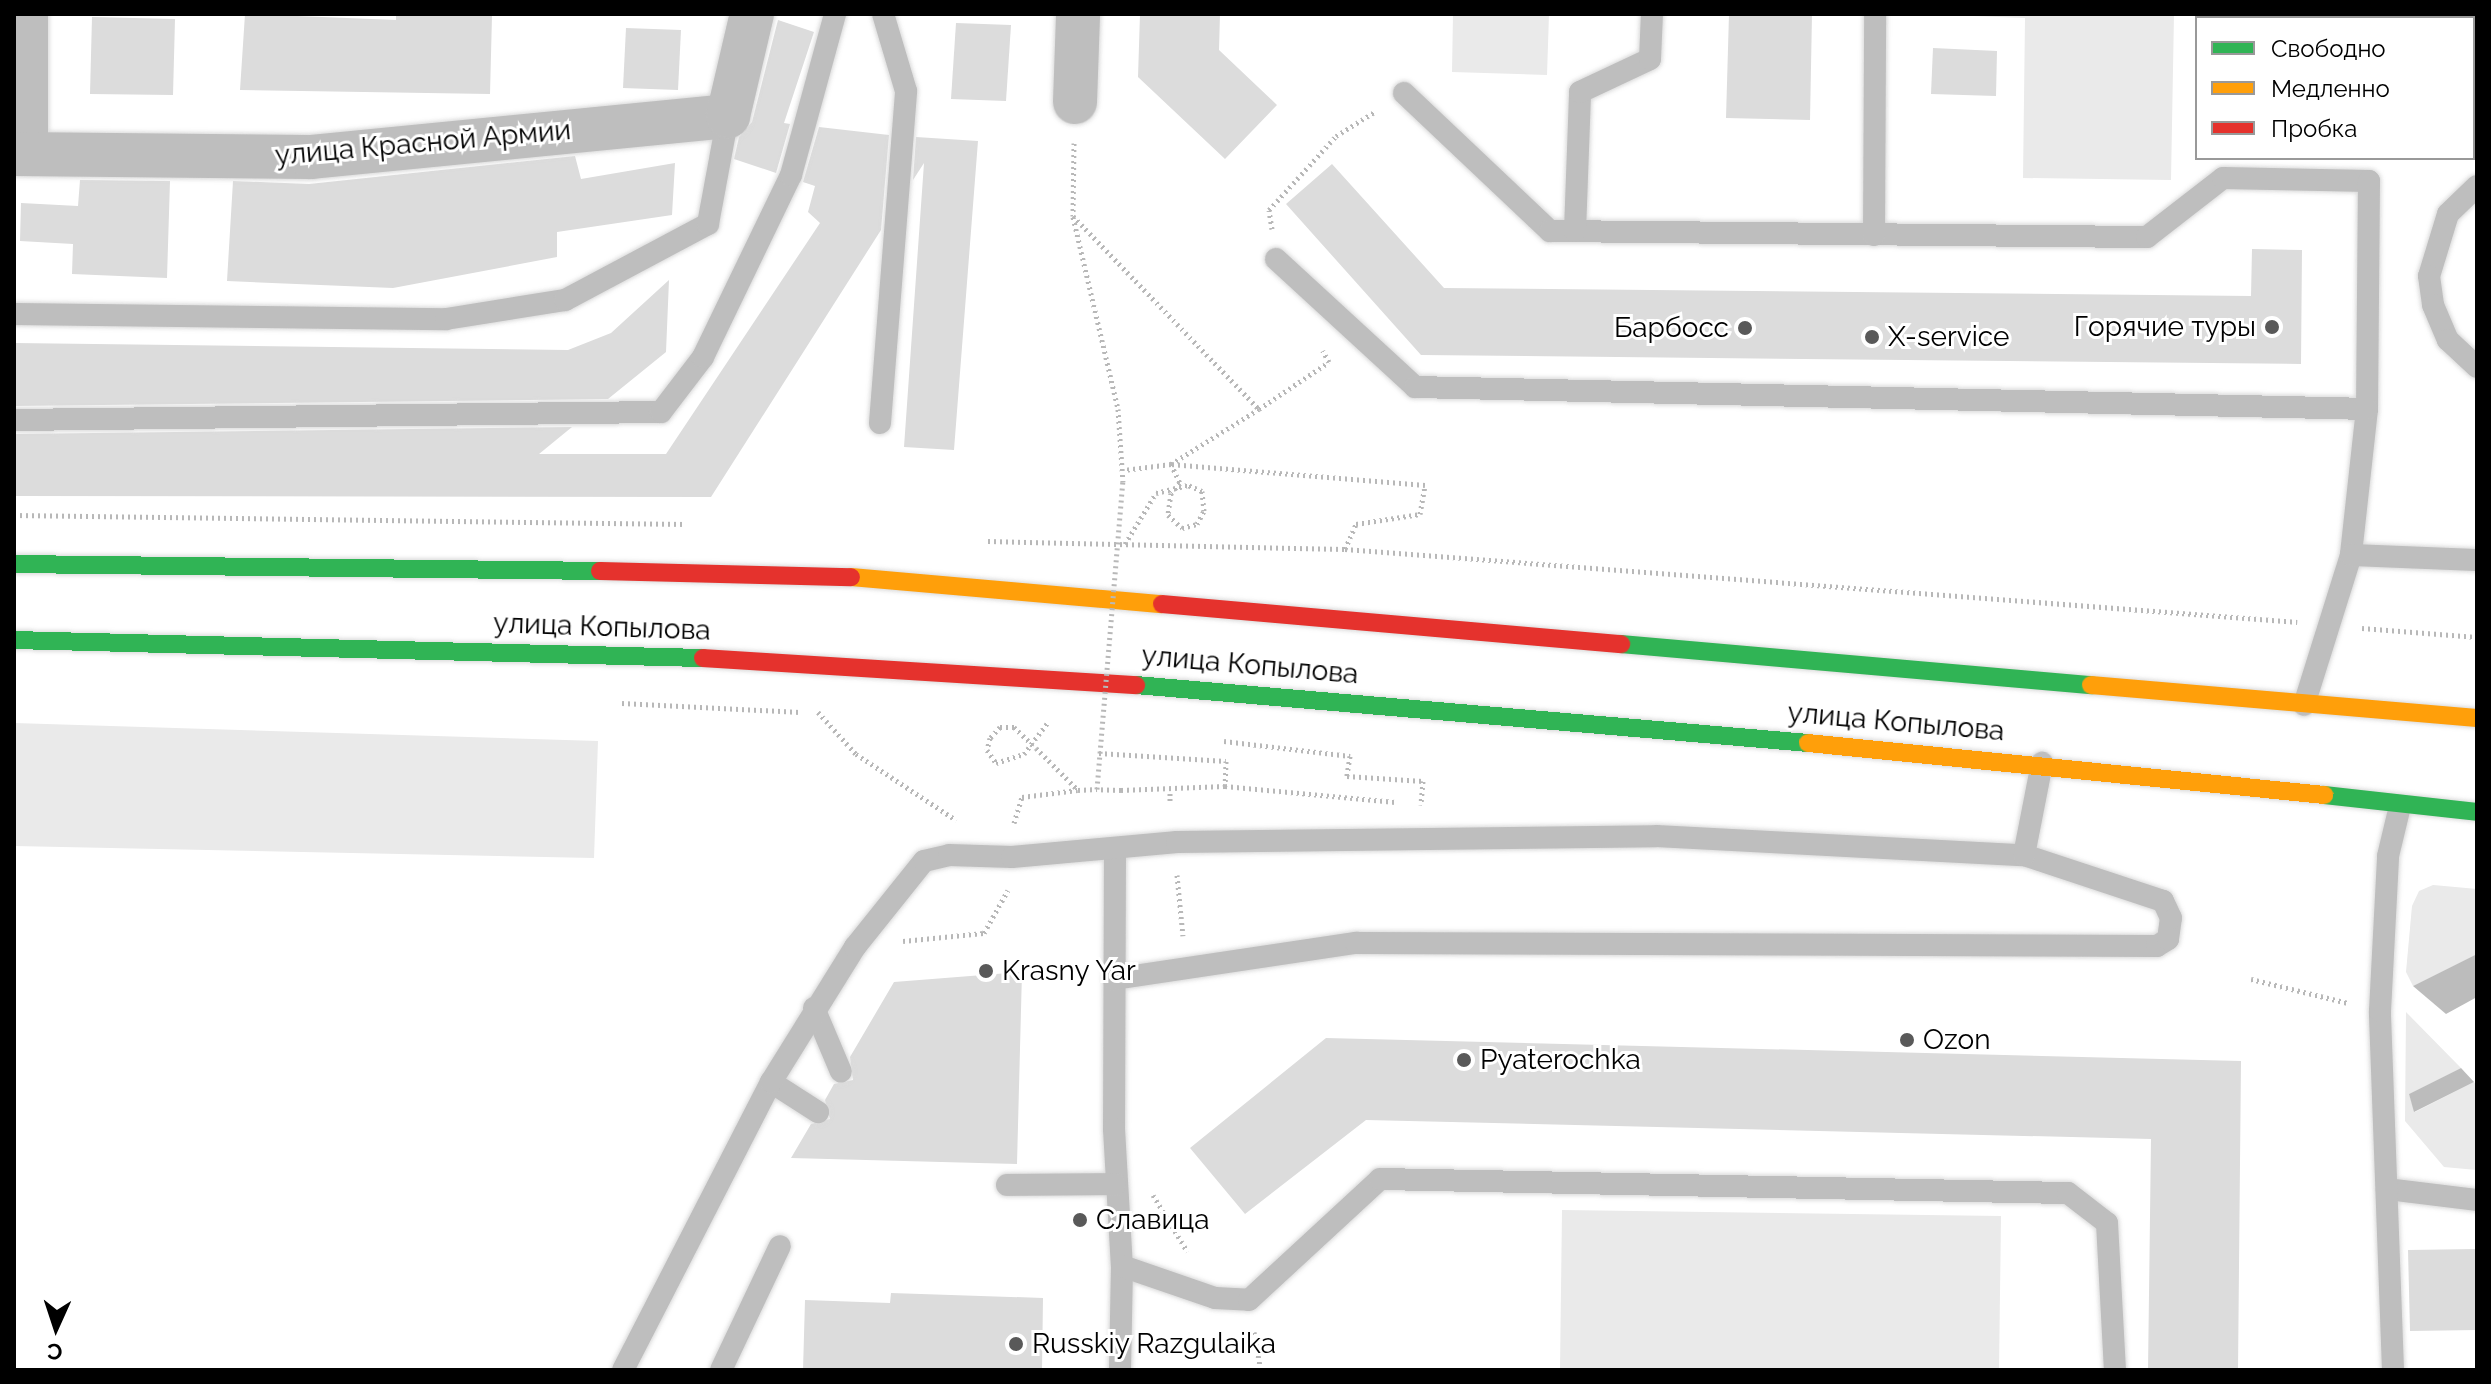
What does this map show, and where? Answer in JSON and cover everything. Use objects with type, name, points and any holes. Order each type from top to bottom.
[{"type":"main road","name":"улица Копылова","points":[[14,564],[815,574],[2477,718]]},
{"type":"main road","name":"улица Копылова","points":[[14,640],[670,656],[1058,678],[2042,763],[2400,806],[2477,812]]},
{"type":"street","points":[[20,153],[26,14]]},
{"type":"street","points":[[728,116],[752,14]]},
{"type":"street","points":[[1075,102],[1078,14]]},
{"type":"street","name":"улица Красной Армии","points":[[20,153],[311,157],[728,116]]},
{"type":"lane","points":[[14,420],[661,412],[703,357],[791,175],[835,14]]},
{"type":"lane","points":[[880,423],[906,91],[883,14]]},
{"type":"lane","points":[[1575,231],[1580,92],[1650,59],[1652,14]]},
{"type":"lane","points":[[1874,235],[1875,14]]},
{"type":"lane","points":[[1404,93],[1550,231],[2147,237],[2223,178],[2369,181],[2367,409],[2351,555],[2304,705]]},
{"type":"lane","points":[[14,314],[446,319],[565,300],[708,224],[728,116]]},
{"type":"lane","points":[[2477,186],[2448,214],[2429,276],[2433,305],[2448,340],[2477,367]]},
{"type":"lane","points":[[1276,259],[1415,387],[2367,409]]},
{"type":"lane","points":[[2351,555],[2477,560]]},
{"type":"lane","points":[[2024,855],[2042,763]]},
{"type":"lane","points":[[2393,1370],[2380,1011],[2388,856],[2400,806]]},
{"type":"lane","points":[[623,1370],[771,1082],[814,1008],[905,878],[924,861],[949,855],[1012,857],[1177,842],[1656,836],[2024,855],[2163,901],[2171,918],[2168,939],[2157,946],[1356,943],[1114,979]]},
{"type":"lane","points":[[1115,848],[1114,1129],[1122,1266],[1120,1370]]},
{"type":"lane","points":[[814,1008],[841,1072]]},
{"type":"lane","points":[[771,1082],[818,1112]]},
{"type":"lane","points":[[1122,1266],[1215,1298],[1249,1300],[1380,1179],[2068,1193],[2107,1223],[2115,1370]]},
{"type":"lane","points":[[1007,1185],[1115,1184]]},
{"type":"lane","points":[[2387,1189],[2477,1200]]},
{"type":"lane","points":[[721,1370],[780,1246]]},
{"type":"path","points":[[1075,102],[1073,216],[1118,409],[1124,470],[1097,789]]},
{"type":"path","points":[[1073,216],[1259,409],[1171,464]]},
{"type":"path","points":[[1125,544],[1156,493],[1188,485],[1202,491],[1204,511],[1197,524],[1182,528],[1168,515],[1171,493],[1180,483],[1171,464]]},
{"type":"path","points":[[1124,470],[1171,464],[1425,485],[1420,514],[1356,524]]},
{"type":"path","points":[[1345,549],[2477,637]]},
{"type":"path","points":[[1050,720],[1024,754],[996,763],[987,750],[990,738],[1000,727],[1014,727],[1078,790]]},
{"type":"path","points":[[1099,753],[1226,761],[1225,786]]},
{"type":"path","points":[[856,754],[956,820]]},
{"type":"path","points":[[1015,823],[1022,797],[1097,789],[1170,790],[1225,786],[1423,805],[1423,781],[1347,776],[1350,756]]},
{"type":"path","points":[[1170,790],[1170,801]]},
{"type":"path","points":[[1176,870],[1186,970]]},
{"type":"path","points":[[902,941],[984,933],[1010,887]]},
{"type":"path","points":[[2251,979],[2337,1001]]},
{"type":"path","points":[[1114,1129],[1215,1298]]},
{"type":"shaded area","points":[[1453,14],[1549,14],[1547,75],[1452,72]]},
{"type":"shaded area","points":[[1921,14],[2174,14],[2171,180],[2023,178],[2025,18]]},
{"type":"shaded area","points":[[14,723],[598,741],[594,858],[14,846]]},
{"type":"shaded area","points":[[2433,885],[2477,889],[2477,954],[2413,986],[2406,972],[2412,906],[2419,891]]},
{"type":"shaded area","points":[[2477,954],[2477,997],[2446,1014],[2413,986]]},
{"type":"shaded area","points":[[2406,1012],[2461,1068],[2409,1094],[2415,1112],[2474,1082],[2477,1087],[2477,1170],[2444,1167],[2405,1121]]},
{"type":"shaded area","points":[[2461,1068],[2474,1082],[2414,1112],[2409,1094]]},
{"type":"shaded area","points":[[1562,1210],[2001,1216],[1999,1370],[1560,1370]]},
{"type":"building","points":[[245,14],[396,20],[396,14],[492,16],[490,94],[240,90]]},
{"type":"building","points":[[1140,14],[1220,14],[1219,50],[1277,105],[1225,159],[1138,77]]},
{"type":"building","points":[[1729,14],[1812,14],[1810,120],[1726,118]]},
{"type":"building","points":[[92,17],[175,19],[173,95],[90,94]]},
{"type":"building","points":[[778,20],[814,32],[784,123],[790,124],[776,173],[734,159],[739,137],[752,122]]},
{"type":"building","points":[[956,23],[1011,25],[1006,101],[951,99]]},
{"type":"building","points":[[626,28],[681,30],[678,90],[623,88]]},
{"type":"building","points":[[1933,48],[1997,51],[1996,96],[1931,94]]},
{"type":"building","points":[[819,127],[889,135],[881,230],[711,497],[14,496],[14,434],[572,427],[539,454],[666,454],[820,223],[808,212],[815,186],[803,182]]},
{"type":"building","points":[[916,137],[978,141],[954,450],[904,447],[924,163],[913,180]]},
{"type":"building","points":[[575,156],[581,179],[675,163],[672,215],[557,232],[557,257],[393,288],[227,281],[233,181],[309,184]]},
{"type":"building","points":[[1332,164],[1444,288],[2251,296],[2252,249],[2302,250],[2301,364],[1421,355],[1286,204]]},
{"type":"building","points":[[80,180],[170,181],[167,278],[72,274],[73,244],[20,241],[21,203],[78,206]]},
{"type":"building","points":[[669,280],[666,352],[608,399],[14,406],[14,343],[568,350],[611,333]]},
{"type":"building","points":[[1022,972],[1017,1164],[791,1158],[811,1124],[830,1119],[825,1100],[834,1084],[853,1080],[850,1057],[894,982]]},
{"type":"building","points":[[1326,1038],[2241,1061],[2238,1370],[2148,1370],[2151,1139],[1366,1120],[1245,1214],[1190,1148]]},
{"type":"building","points":[[2477,1249],[2477,1330],[2410,1331],[2408,1250]]},
{"type":"building","points":[[891,1293],[1043,1298],[1042,1370],[803,1370],[805,1300],[890,1303]]},
{"type":"traffic: fast","points":[[14,564],[600,571]]},
{"type":"traffic: fast","points":[[14,640],[703,658]]},
{"type":"traffic: fast","points":[[1621,644],[2091,685]]},
{"type":"traffic: fast","points":[[1136,685],[1808,743]]},
{"type":"traffic: fast","points":[[2324,795],[2477,812]]},
{"type":"traffic: slow","points":[[851,577],[1162,604]]},
{"type":"traffic: slow","points":[[2091,685],[2477,718]]},
{"type":"traffic: slow","points":[[1808,743],[2324,795]]},
{"type":"traffic: jam","points":[[600,571],[851,577]]},
{"type":"traffic: jam","points":[[1162,604],[1621,644]]},
{"type":"traffic: jam","points":[[703,658],[1136,685]]},
{"type":"place","name":"Горячие туры","points":[[2272,327]]},
{"type":"place","name":"Барбосс","points":[[1745,328]]},
{"type":"place","name":"X-service","points":[[1872,337]]},
{"type":"place","name":"Krasny Yar","points":[[986,971]]},
{"type":"place","name":"Ozon","points":[[1907,1040]]},
{"type":"place","name":"Pyaterochka","points":[[1464,1060]]},
{"type":"place","name":"Славица","points":[[1080,1220]]},
{"type":"place","name":"Russkiy Razgulaika","points":[[1016,1344]]}]
